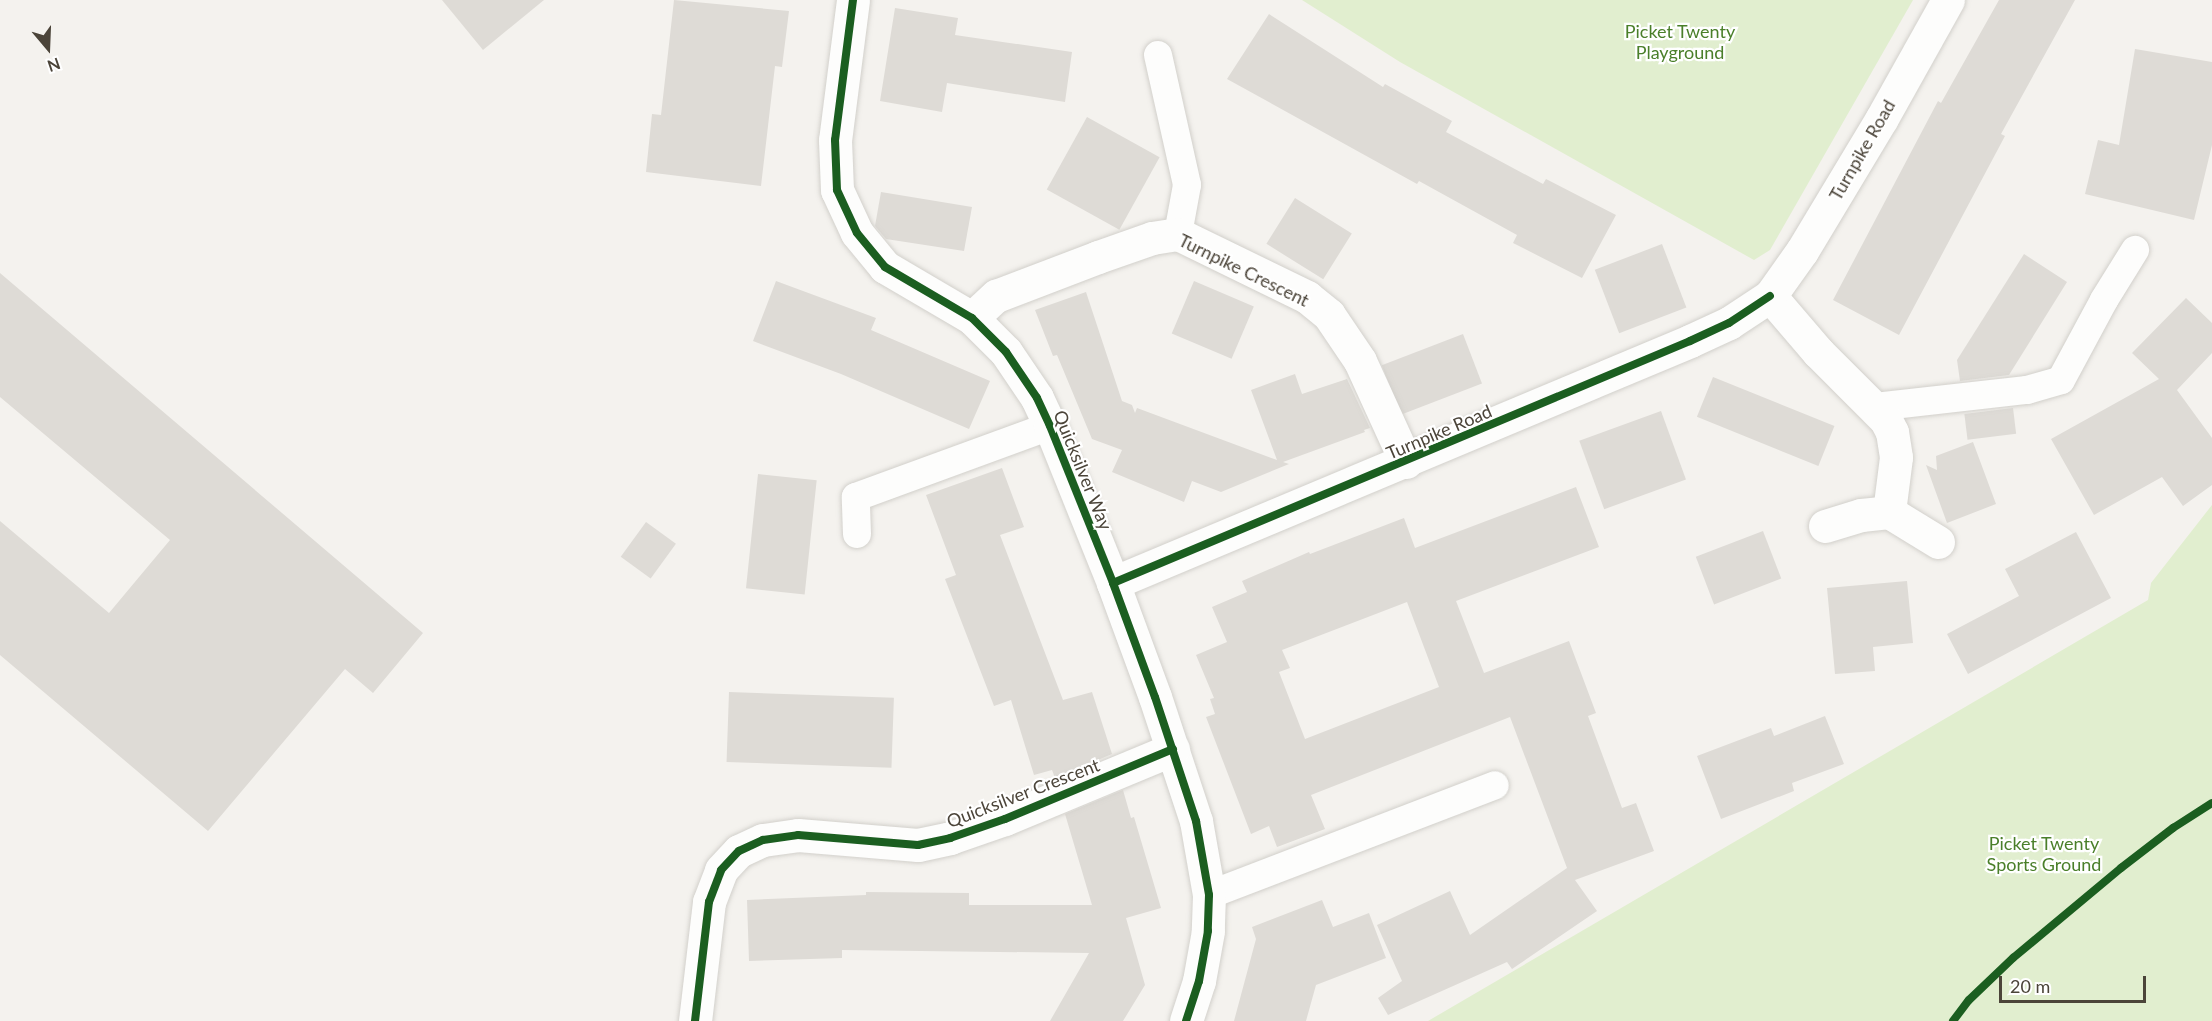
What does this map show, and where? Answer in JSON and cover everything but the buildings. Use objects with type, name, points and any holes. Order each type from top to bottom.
[{"type":"street","name":"Quicksilver Way","points":[[853,0],[835,140],[837,190],[857,233],[885,267],[972,318],[1006,352],[1021,371],[1050,426],[1113,583],[1196,820],[1209,895],[1208,931],[1199,981],[1186,1021]]},
{"type":"street","name":"Turnpike Road","points":[[1113,583],[1406,462],[1729,323],[1770,296],[1809,241],[1948,0]]},
{"type":"street","name":"Turnpike Crescent","points":[[972,318],[996,296],[1152,238],[1178,234],[1307,297],[1329,315],[1360,362],[1406,462]]},
{"type":"street","points":[[1770,296],[1818,352],[1886,420],[1894,443],[1896,474],[1889,512]]},
{"type":"street","points":[[1825,526],[1861,515],[1889,512],[1938,542]]},
{"type":"street","name":"Quicksilver Crescent","points":[[695,1021],[710,902],[721,870],[739,851],[763,840],[798,835],[918,844],[951,838],[1005,819],[1173,749]]},
{"type":"lane","points":[[1158,55],[1187,185],[1178,234]]},
{"type":"lane","points":[[1875,407],[2027,390],[2061,380],[2104,300],[2135,250]]},
{"type":"lane","points":[[857,534],[856,497],[1050,426]]},
{"type":"lane","points":[[1209,895],[1495,785]]},
{"type":"green space","name":"Picket Twenty Playground","points":[[1302,0],[1913,0],[1770,250],[1754,260],[1400,62]]},
{"type":"green space","name":"Picket Twenty Sports Ground","points":[[2212,505],[2212,1021],[1428,1021],[2148,600],[2151,583]]},
{"type":"cycle path","points":[[853,0],[835,140],[837,190],[857,233],[885,267],[972,318],[1006,352],[1037,398],[1050,426],[1113,583],[1155,697],[1196,821],[1209,895],[1208,931],[1199,981],[1186,1021]]},
{"type":"cycle path","points":[[1113,583],[1690,341],[1729,323],[1770,296]]},
{"type":"cycle path","points":[[695,1021],[709,902],[721,870],[739,851],[763,840],[798,835],[918,845],[950,838],[1005,819],[1173,749]]},
{"type":"cycle path","points":[[1953,1021],[1969,1000],[2013,958],[2121,868],[2173,828],[2212,803]]}]
